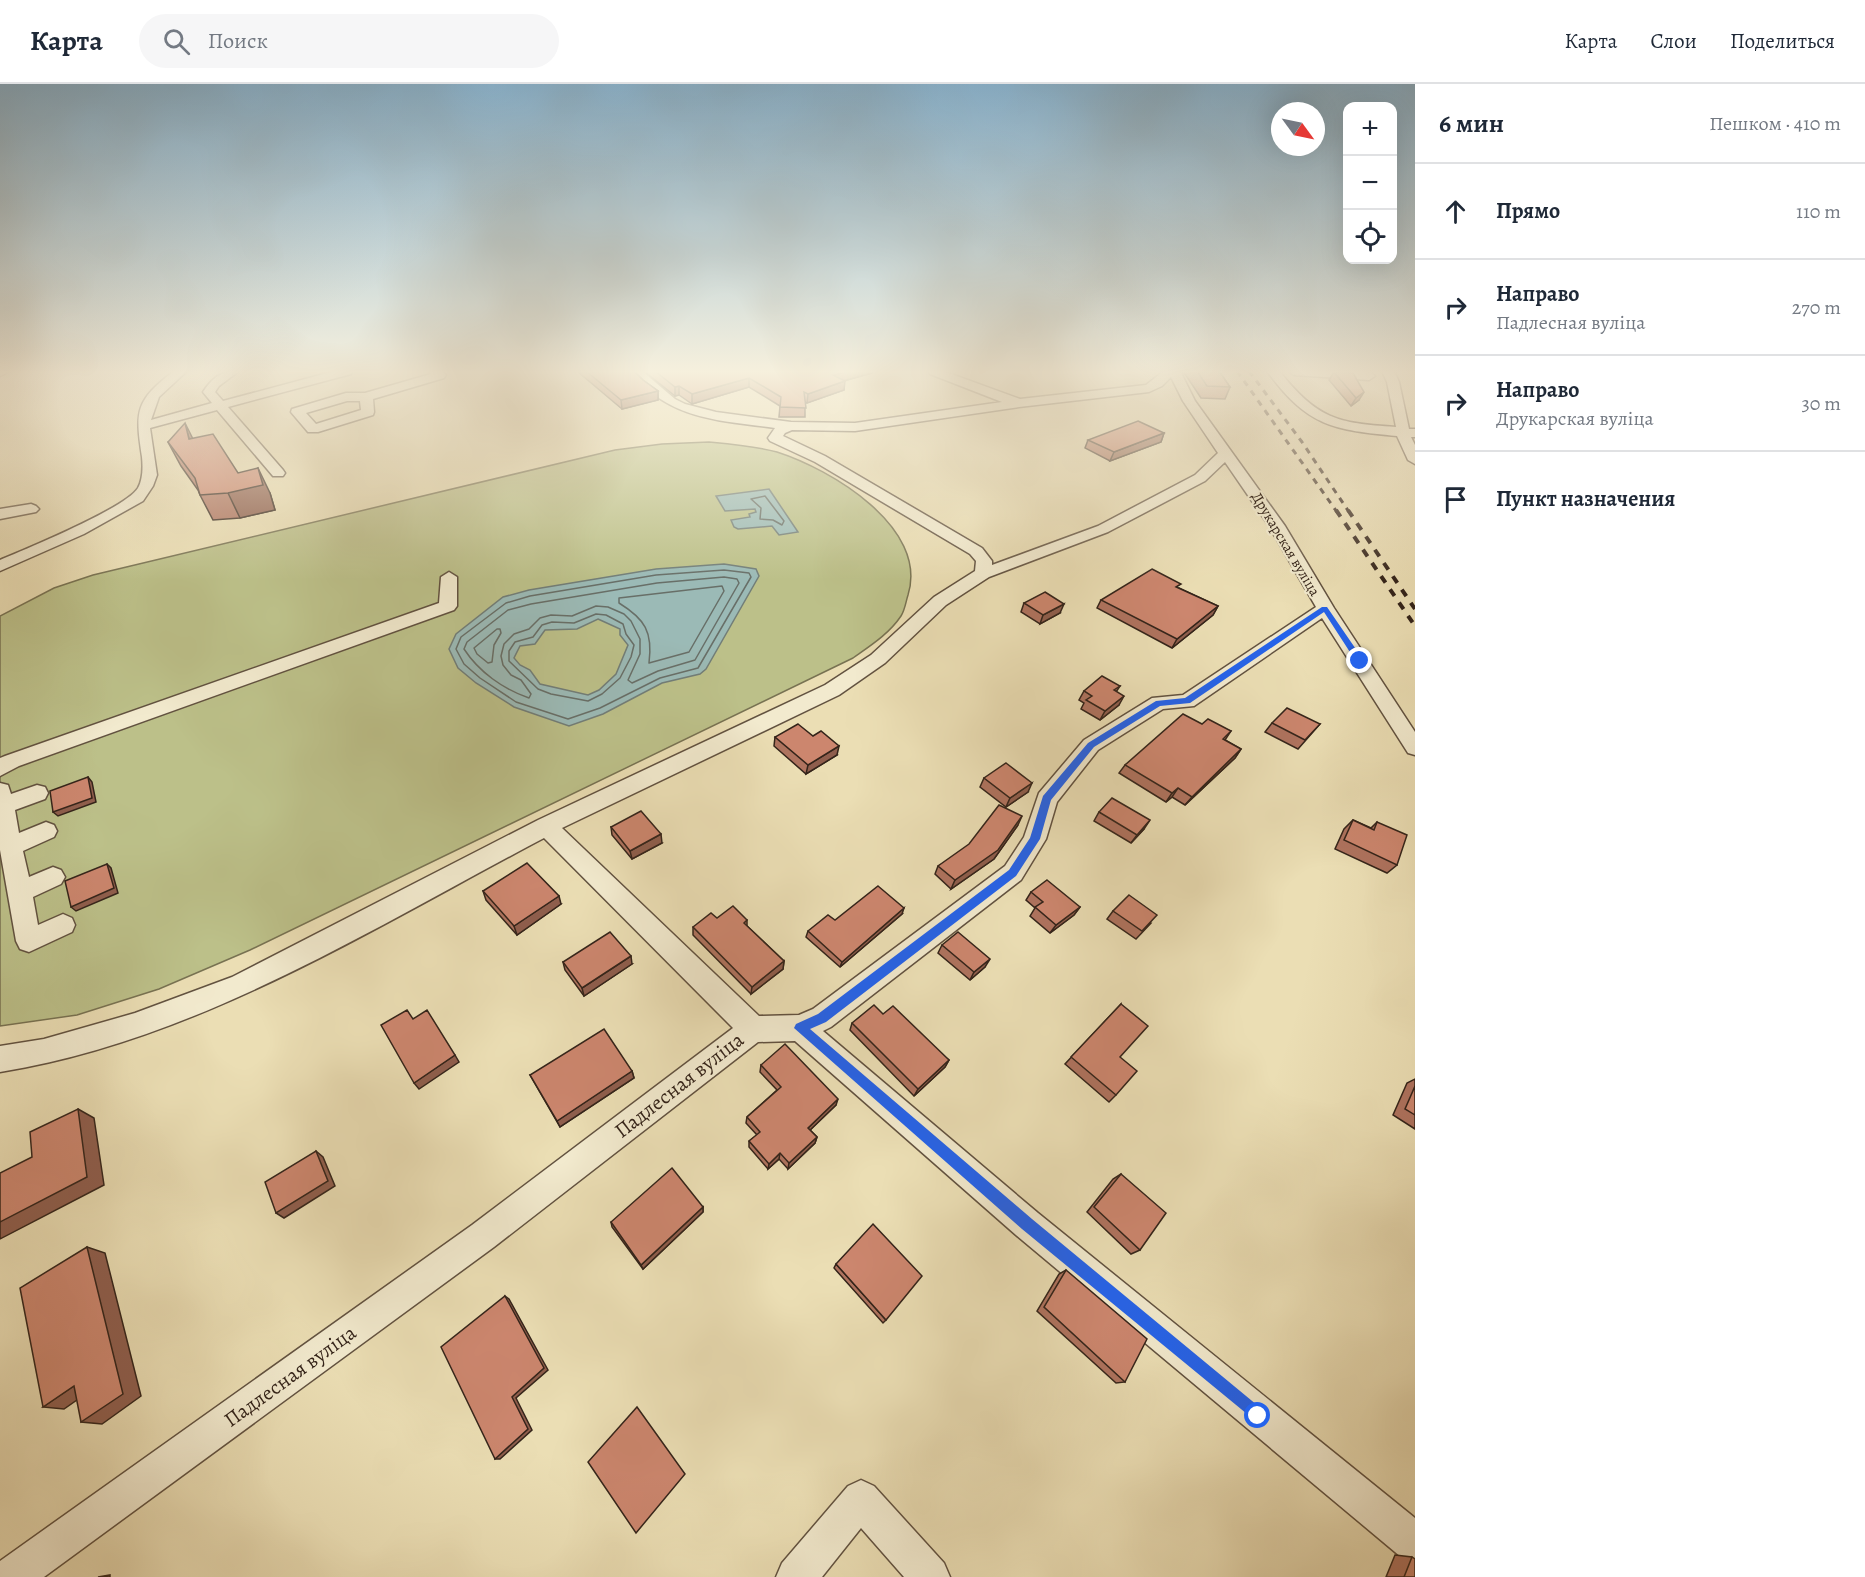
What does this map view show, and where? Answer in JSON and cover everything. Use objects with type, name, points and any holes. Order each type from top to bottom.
[{"type":"street","points":[[0,566],[79,531],[138,498],[146,490],[151,476],[145,441]]},
{"type":"street","points":[[251,441],[278,473]]},
{"type":"street","points":[[781,441],[820,459],[976,552],[984,561],[983,573]]},
{"type":"street","name":"Друкарская вуліца","points":[[1217,441],[1277,526],[1325,608],[1415,748]]},
{"type":"street","points":[[1411,441],[1415,460]]},
{"type":"street","points":[[0,1059],[44,1052],[135,1026],[241,985],[546,826],[832,690],[879,659],[940,601],[983,573],[1103,529],[1200,478],[1226,453]]},
{"type":"street","points":[[0,514],[31,508]]},
{"type":"street","points":[[0,768],[60,739],[130,729],[294,663],[448,606],[449,577]]},
{"type":"street","name":"Падлесная вуліца","points":[[11,1577],[483,1236],[753,1029],[800,1028],[822,1018],[1013,873],[1035,839],[1047,799],[1091,745],[1159,703],[1187,701],[1325,608]]},
{"type":"street","points":[[38,793],[2,810],[9,863],[20,892],[29,941],[63,925]]},
{"type":"street","points":[[546,826],[753,1029]]},
{"type":"street","points":[[9,863],[46,831]]},
{"type":"street","points":[[20,892],[52,877]]},
{"type":"street","points":[[800,1028],[1027,1224],[1415,1543]]},
{"type":"street","points":[[796,1577],[861,1499],[930,1577]]},
{"type":"green space","points":[[709,442],[760,448],[799,460],[847,487],[870,504],[890,524],[904,546],[911,570],[904,611],[885,634],[853,658],[250,950],[159,989],[77,1015],[0,1026],[0,616],[54,588],[93,575],[615,450],[662,444]]},
{"type":"water","points":[[769,489],[798,532],[779,535],[772,526],[738,529],[734,527],[731,520],[750,517],[749,514],[756,512],[755,509],[725,511],[716,496]]},
{"type":"water","points":[[724,564],[756,569],[759,576],[706,669],[700,674],[662,683],[603,714],[569,726],[514,707],[476,683],[458,668],[449,649],[456,634],[503,597],[529,590],[656,569]],"holes":[[[598,619],[620,629],[620,635],[628,645],[616,674],[599,690],[588,695],[540,684],[530,670],[520,665],[514,658],[520,646],[535,644],[545,630],[577,629]]]},
{"type":"building","points":[[217,441],[238,473],[258,468],[263,485],[228,493],[200,495],[195,478],[168,442]]},
{"type":"building","points":[[1089,441],[1144,441],[1114,452]]},
{"type":"building","points":[[1152,569],[1181,584],[1176,587],[1218,606],[1177,639],[1101,600]]},
{"type":"building","points":[[1045,592],[1064,604],[1043,615],[1024,603]]},
{"type":"building","points":[[1102,676],[1120,686],[1114,690],[1124,696],[1105,711],[1086,700],[1092,696],[1084,691]]},
{"type":"building","points":[[1287,708],[1320,724],[1305,740],[1272,723]]},
{"type":"building","points":[[1183,714],[1202,724],[1208,719],[1231,731],[1223,739],[1241,749],[1192,797],[1178,788],[1172,793],[1125,765]]},
{"type":"building","points":[[798,724],[813,736],[821,731],[839,746],[808,765],[775,737]]},
{"type":"building","points":[[1006,763],[1032,783],[1010,798],[984,778]]},
{"type":"building","points":[[88,777],[92,798],[53,812],[50,791]]},
{"type":"building","points":[[1112,798],[1150,820],[1137,835],[1099,812]]},
{"type":"building","points":[[999,805],[1022,816],[998,850],[955,880],[938,866],[969,844]]},
{"type":"building","points":[[641,811],[661,834],[630,851],[611,827]]},
{"type":"building","points":[[1353,820],[1374,830],[1377,822],[1407,835],[1397,865],[1344,840]]},
{"type":"building","points":[[527,863],[559,896],[514,926],[483,891]]},
{"type":"building","points":[[107,864],[114,888],[71,907],[65,881]]},
{"type":"building","points":[[1047,880],[1080,907],[1056,925],[1035,907],[1043,902],[1031,892]]},
{"type":"building","points":[[878,886],[904,908],[842,962],[808,931],[828,915],[835,920]]},
{"type":"building","points":[[1129,895],[1157,915],[1142,931],[1113,911]]},
{"type":"building","points":[[733,906],[747,920],[744,923],[784,961],[752,987],[693,927],[711,913],[717,918]]},
{"type":"building","points":[[610,932],[631,956],[582,988],[563,962]]},
{"type":"building","points":[[958,932],[990,959],[974,972],[942,945]]},
{"type":"building","points":[[1121,1004],[1148,1026],[1120,1057],[1137,1071],[1116,1095],[1071,1057]]},
{"type":"building","points":[[874,1005],[883,1014],[893,1006],[949,1060],[918,1089],[852,1023]]},
{"type":"building","points":[[407,1010],[413,1019],[427,1010],[455,1055],[414,1083],[381,1025]]},
{"type":"building","points":[[604,1029],[632,1071],[557,1121],[530,1075]]},
{"type":"building","points":[[785,1044],[838,1099],[808,1128],[817,1137],[789,1163],[780,1153],[769,1164],[749,1141],[760,1132],[747,1117],[781,1087],[761,1065]]},
{"type":"building","points":[[1415,1086],[1415,1115],[1405,1109]]},
{"type":"building","points":[[78,1109],[87,1177],[0,1222],[0,1173],[32,1157],[30,1132]]},
{"type":"building","points":[[316,1151],[328,1181],[276,1213],[265,1182]]},
{"type":"building","points":[[672,1168],[703,1207],[641,1265],[611,1222]]},
{"type":"building","points":[[1121,1174],[1166,1213],[1140,1250],[1094,1207]]},
{"type":"building","points":[[873,1224],[922,1276],[886,1320],[836,1264]]},
{"type":"building","points":[[87,1247],[123,1394],[81,1422],[74,1386],[43,1407],[20,1288]]},
{"type":"building","points":[[1066,1270],[1147,1339],[1125,1382],[1044,1307]]},
{"type":"building","points":[[505,1296],[544,1368],[512,1397],[528,1429],[495,1459],[441,1347]]},
{"type":"building","points":[[637,1407],[685,1474],[636,1533],[588,1462]]},
{"type":"building","points":[[1412,1557],[1415,1559],[1415,1577],[1404,1577]]},
{"type":"railway","points":[[1286,441],[1337,512]]},
{"type":"railway","points":[[1301,441],[1349,512]]},
{"type":"railway","points":[[1336,510],[1415,626]]},
{"type":"railway","points":[[1348,510],[1415,609]]},
{"type":"route","points":[[1258,1416],[1027,1224],[800,1028],[822,1018],[1013,873],[1035,839],[1047,799],[1091,745],[1159,703],[1187,701],[1325,608],[1360,661]]}]
